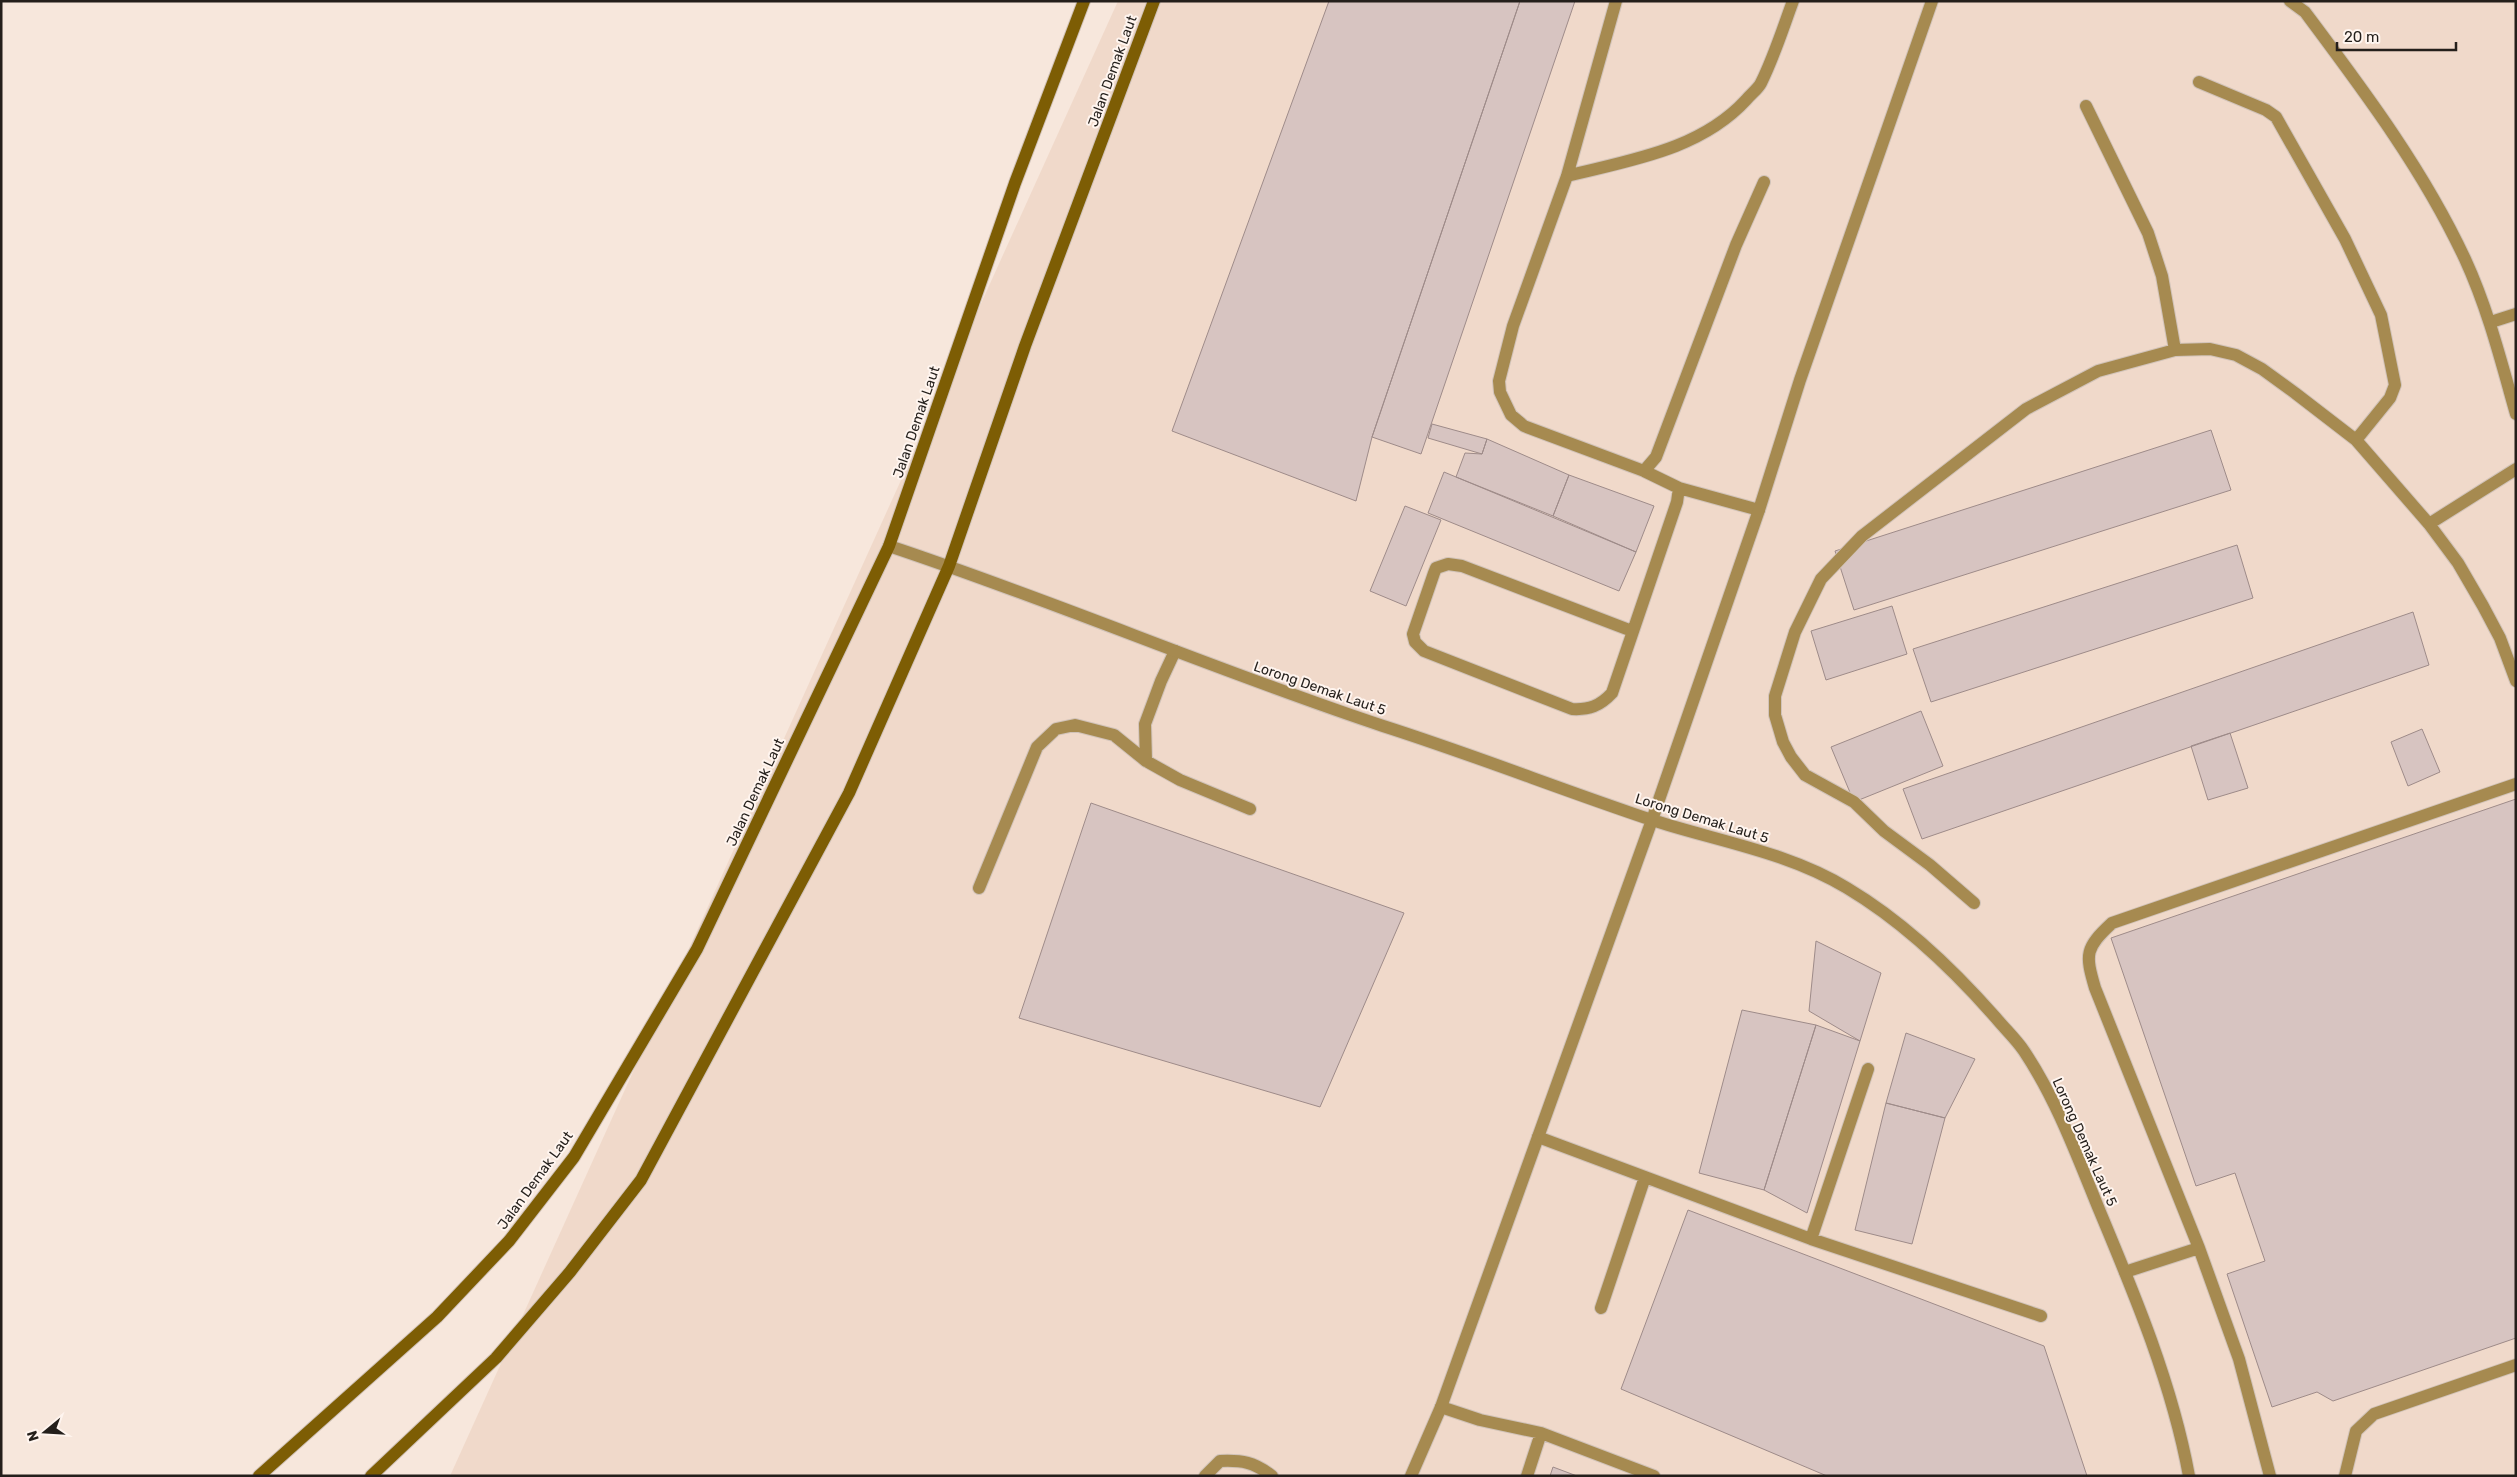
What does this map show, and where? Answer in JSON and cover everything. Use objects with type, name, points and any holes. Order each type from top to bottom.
[{"type":"main road","name":"Jalan Demak Laut","points":[[259,1476],[437,1317],[509,1241],[574,1157],[697,949],[889,546],[1015,183],[1084,1]]},
{"type":"main road","name":"Jalan Demak Laut","points":[[371,1476],[496,1358],[570,1272],[640,1180],[849,793],[949,566],[1025,346],[1154,1]]},
{"type":"street","points":[[1616,1],[1567,176],[1513,326],[1499,381],[1500,392],[1511,415],[1524,426],[1644,471],[1679,488],[1759,510]]},
{"type":"street","points":[[1567,176],[1665,151],[1720,123],[1738,108],[1760,84],[1793,1]]},
{"type":"street","points":[[1411,1476],[1441,1407],[1652,820],[1759,510],[1803,371],[1932,1]]},
{"type":"street","points":[[2290,1],[2305,12],[2382,116],[2424,180],[2466,260],[2490,322],[2516,414]]},
{"type":"street","points":[[2199,82],[2266,110],[2276,117],[2345,238],[2375,300],[2381,315],[2395,384],[2390,398],[2356,440]]},
{"type":"street","points":[[2086,106],[2148,233],[2162,276],[2175,350]]},
{"type":"street","points":[[1644,471],[1656,457],[1736,245],[1764,182]]},
{"type":"street","points":[[2490,322],[2516,314]]},
{"type":"street","points":[[1974,902],[1930,865],[1884,832],[1854,802],[1806,776],[1791,757],[1783,742],[1775,715],[1775,696],[1795,632],[1820,579],[1862,536],[2026,409],[2098,371],[2175,350],[2210,349],[2236,355],[2262,369],[2356,440],[2428,524],[2458,563],[2483,606],[2500,638],[2516,681]]},
{"type":"street","points":[[2428,524],[2516,469]]},
{"type":"street","points":[[1632,631],[1462,566],[1448,564],[1436,568],[1413,634],[1415,642],[1424,651],[1572,708],[1584,710],[1603,702],[1612,693],[1677,502],[1679,488]]},
{"type":"street","name":"Lorong Demak Laut 5","points":[[889,546],[949,566],[1297,697],[1472,755],[1652,820],[1782,858],[1822,874],[1848,888],[1903,927],[1966,984],[2021,1048],[2045,1087],[2060,1116],[2126,1272],[2171,1399],[2189,1476]]},
{"type":"street","points":[[1146,761],[1145,724],[1161,681],[1175,651]]},
{"type":"street","points":[[978,888],[1037,747],[1056,729],[1075,725],[1114,735],[1146,761],[1180,780],[1250,809]]},
{"type":"street","points":[[2270,1476],[2239,1358],[2198,1248],[2095,988],[2089,967],[2088,952],[2098,936],[2112,923],[2516,784]]},
{"type":"street","points":[[1811,1239],[1868,1069]]},
{"type":"street","points":[[1538,1137],[1811,1239],[2041,1316]]},
{"type":"street","points":[[1600,1308],[1645,1177]]},
{"type":"street","points":[[2126,1272],[2198,1248]]},
{"type":"street","points":[[2344,1476],[2356,1431],[2374,1414],[2516,1365]]},
{"type":"street","points":[[1441,1407],[1480,1420],[1542,1433],[1654,1476]]},
{"type":"street","points":[[1527,1476],[1542,1433]]},
{"type":"street","points":[[1205,1476],[1220,1461],[1243,1460],[1257,1464],[1272,1476]]},
{"type":"shaded area","points":[[1118,1],[2516,1],[2516,1476],[450,1476]]},
{"type":"building","points":[[1329,1],[1520,1],[1372,437],[1356,501],[1172,431]]},
{"type":"building","points":[[1520,1],[1575,1],[1421,454],[1372,437]]},
{"type":"building","points":[[1432,424],[1487,439],[1482,454],[1428,438]]},
{"type":"building","points":[[2211,430],[2231,490],[1854,610],[1835,551]]},
{"type":"building","points":[[1487,439],[1569,475],[1553,516],[1456,477],[1465,453],[1482,454]]},
{"type":"building","points":[[1444,472],[1636,552],[1619,591],[1428,513]]},
{"type":"building","points":[[1569,475],[1654,506],[1636,552],[1553,516]]},
{"type":"building","points":[[1405,506],[1441,520],[1406,606],[1370,591]]},
{"type":"building","points":[[2237,545],[2253,598],[1931,702],[1913,649]]},
{"type":"building","points":[[1892,606],[1907,654],[1826,680],[1811,631]]},
{"type":"building","points":[[2413,612],[2429,665],[1922,839],[1903,789]]},
{"type":"building","points":[[1921,711],[1943,766],[1854,802],[1831,747]]},
{"type":"building","points":[[2422,729],[2440,772],[2408,786],[2391,742]]},
{"type":"building","points":[[2230,733],[2248,788],[2208,800],[2191,746]]},
{"type":"building","points":[[2516,799],[2516,1338],[2333,1401],[2317,1392],[2272,1407],[2227,1274],[2265,1261],[2235,1173],[2196,1186],[2111,938]]},
{"type":"building","points":[[1091,803],[1404,913],[1320,1107],[1019,1018]]},
{"type":"building","points":[[1816,941],[1881,973],[1860,1041],[1809,1011]]},
{"type":"building","points":[[1742,1010],[1816,1025],[1764,1190],[1699,1173]]},
{"type":"building","points":[[1816,1025],[1860,1041],[1807,1213],[1764,1190]]},
{"type":"building","points":[[1906,1033],[1975,1059],[1945,1118],[1886,1103]]},
{"type":"building","points":[[1886,1103],[1945,1118],[1912,1244],[1855,1230]]},
{"type":"building","points":[[1688,1210],[2044,1346],[2087,1476],[1827,1476],[1621,1389]]},
{"type":"building","points":[[1553,1467],[1577,1476],[1550,1476]]}]
